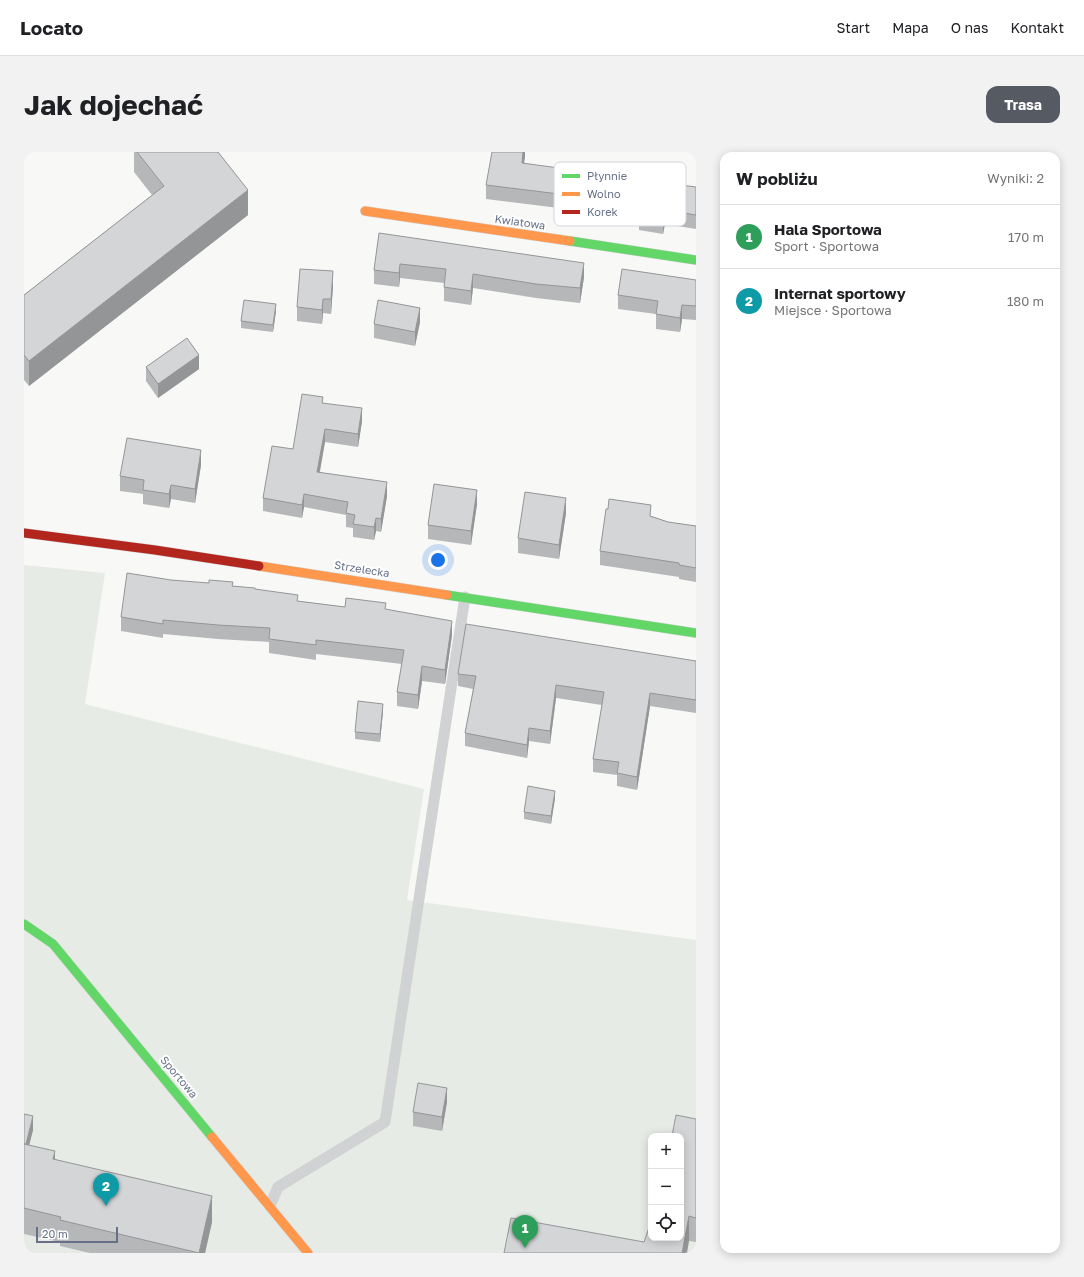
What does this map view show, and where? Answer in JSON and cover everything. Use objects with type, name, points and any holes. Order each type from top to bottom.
[{"type":"street","name":"Kwiatowa","points":[[365,211],[696,260]]},
{"type":"street","name":"Strzelecka","points":[[24,533],[155,550],[696,633]]},
{"type":"street","name":"Sportowa","points":[[24,924],[53,944],[308,1253]]},
{"type":"lane","points":[[270,1206],[278,1187],[385,1122],[465,597]]},
{"type":"shaded area","points":[[24,565],[105,573],[85,704],[424,789],[407,900],[696,940],[696,1253],[24,1253]]},
{"type":"building","points":[[137,152],[218,152],[248,190],[29,361],[24,355],[24,295],[164,186]]},
{"type":"building","points":[[492,152],[523,152],[522,163],[554,167],[554,193],[486,185]]},
{"type":"building","points":[[686,186],[696,187],[696,215],[686,213]]},
{"type":"building","points":[[379,233],[584,263],[580,288],[536,284],[473,274],[471,291],[444,287],[446,269],[400,264],[399,273],[374,270]]},
{"type":"building","points":[[300,269],[333,271],[331,299],[323,299],[322,310],[297,307]]},
{"type":"building","points":[[622,269],[696,280],[696,306],[682,305],[680,318],[656,314],[658,301],[618,295]]},
{"type":"building","points":[[244,300],[276,304],[273,325],[241,321]]},
{"type":"building","points":[[378,300],[420,308],[415,332],[374,324]]},
{"type":"building","points":[[187,338],[199,355],[158,384],[146,367]]},
{"type":"building","points":[[302,394],[323,397],[322,403],[362,408],[358,434],[325,429],[317,472],[387,482],[381,519],[376,518],[374,527],[353,524],[355,515],[346,513],[348,502],[304,494],[302,505],[263,498],[272,446],[293,449]]},
{"type":"building","points":[[127,438],[201,450],[195,489],[171,485],[169,494],[143,490],[144,480],[120,476]]},
{"type":"building","points":[[434,484],[477,490],[471,531],[428,525]]},
{"type":"building","points":[[525,492],[566,498],[559,545],[518,538]]},
{"type":"building","points":[[609,499],[651,505],[650,516],[668,522],[696,526],[696,568],[679,565],[679,563],[600,551],[606,509],[608,509]]},
{"type":"building","points":[[127,573],[171,580],[209,583],[209,580],[233,582],[232,586],[298,595],[297,601],[345,607],[346,598],[386,603],[385,609],[452,621],[445,670],[422,666],[418,695],[397,692],[404,650],[316,640],[316,645],[269,639],[270,628],[163,620],[163,624],[121,617]]},
{"type":"building","points":[[466,624],[696,661],[696,700],[650,693],[637,777],[617,773],[619,762],[593,759],[604,692],[556,685],[550,731],[529,728],[527,745],[465,733],[476,676],[458,674]]},
{"type":"building","points":[[358,701],[383,704],[380,734],[355,732]]},
{"type":"building","points":[[528,786],[555,791],[551,816],[524,812]]},
{"type":"building","points":[[418,1083],[447,1088],[442,1117],[413,1112]]},
{"type":"building","points":[[24,1114],[33,1116],[26,1144],[24,1144]]},
{"type":"building","points":[[676,1115],[696,1119],[696,1218],[689,1216],[682,1253],[504,1253],[511,1218],[644,1242],[648,1231],[648,1241],[684,1241],[684,1133],[673,1133]]},
{"type":"building","points":[[24,1144],[55,1151],[53,1159],[212,1196],[199,1253],[60,1220],[61,1217],[24,1208]]},
{"type":"traffic: fast","points":[[570,241],[696,260]]},
{"type":"traffic: fast","points":[[447,595],[696,633]]},
{"type":"traffic: fast","points":[[24,924],[53,944],[212,1137]]},
{"type":"traffic: slow","points":[[365,211],[570,241]]},
{"type":"traffic: slow","points":[[259,566],[447,595]]},
{"type":"traffic: slow","points":[[212,1137],[308,1253]]},
{"type":"traffic: jam","points":[[24,533],[155,550],[259,566]]},
{"type":"place","name":"Internat sportowy","points":[[106,1206]]},
{"type":"place","name":"Hala Sportowa","points":[[525,1248]]}]
